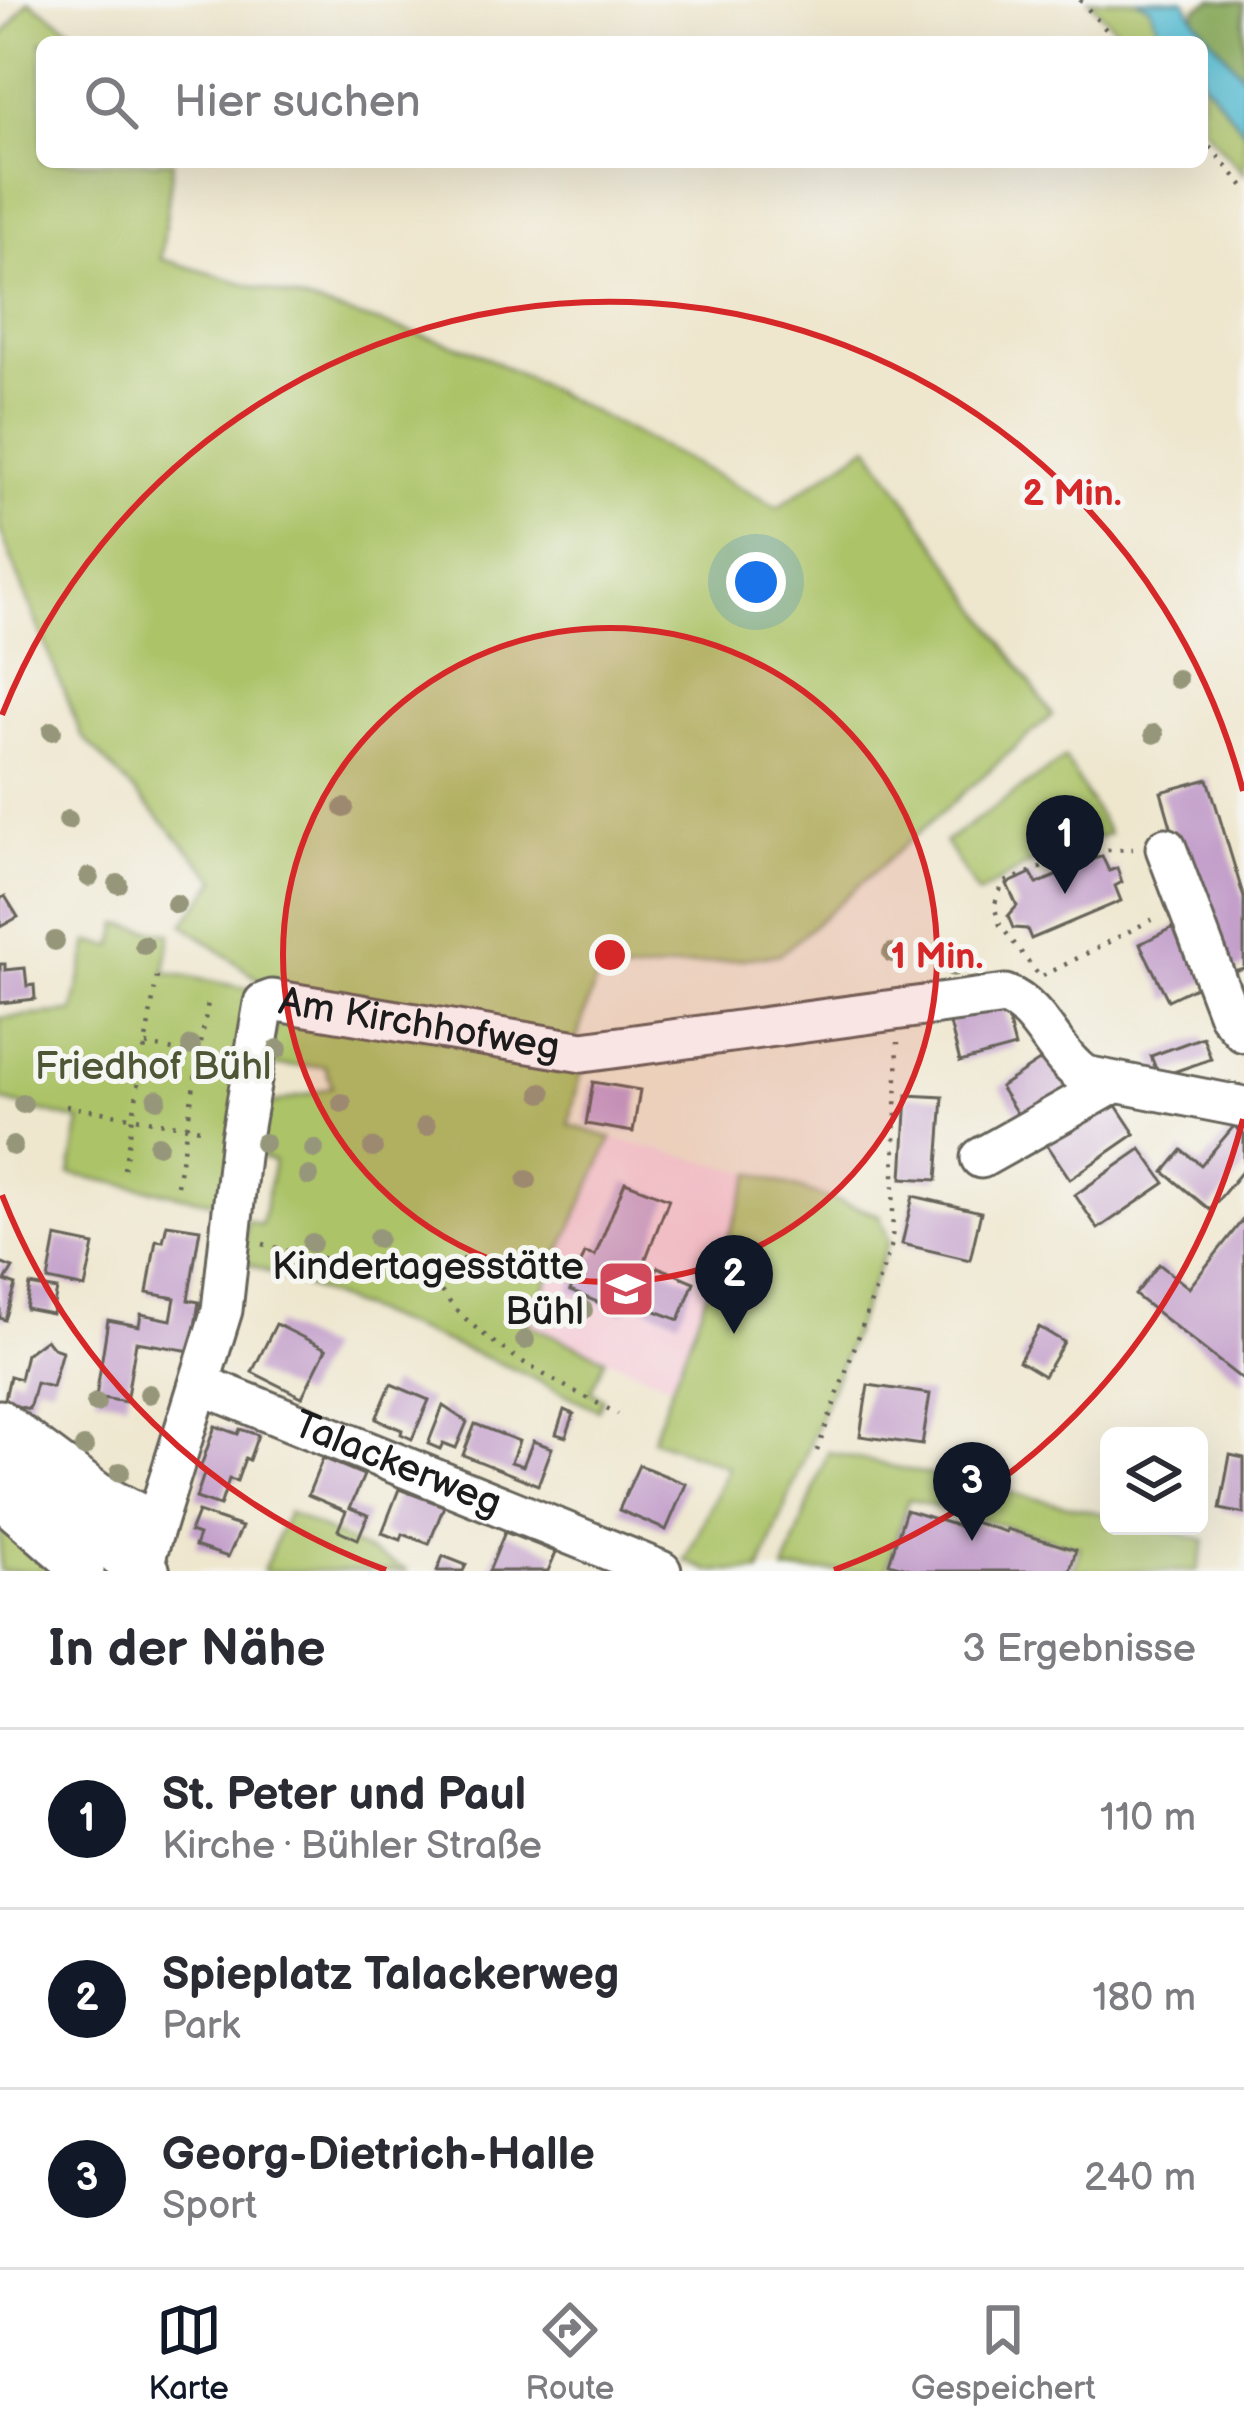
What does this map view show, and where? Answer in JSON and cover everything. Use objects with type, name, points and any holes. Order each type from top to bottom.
[{"type":"main road","points":[[0,1459],[142,1570]]},
{"type":"street","points":[[1166,848],[1229,1015],[1244,1032]]},
{"type":"street","name":"Am Kirchhofweg","points":[[142,1570],[222,1310],[241,1138],[265,1003],[272,1000],[583,1052],[1005,995],[1028,1009],[1066,1064],[1085,1076],[1114,1083]]},
{"type":"street","points":[[981,1158],[1114,1083],[1244,1107]]},
{"type":"street","name":"Talackerweg","points":[[200,1384],[661,1571]]},
{"type":"street","points":[[0,1420],[98,1493],[155,1522]]},
{"type":"street","points":[[0,1498],[84,1571]]},
{"type":"path","points":[[1080,0],[1112,36]]},
{"type":"path","points":[[1208,145],[1244,186]]},
{"type":"path","points":[[1166,848],[1082,851],[1036,868],[1003,884],[994,906],[1000,925],[1040,977],[1187,902]]},
{"type":"path","points":[[124,1169],[158,970]]},
{"type":"path","points":[[177,1185],[209,996]]},
{"type":"path","points":[[817,1451],[892,1244],[899,1012]]},
{"type":"path","points":[[146,1046],[253,1064]]},
{"type":"path","points":[[66,1106],[241,1138]]},
{"type":"path","points":[[232,1236],[308,1256],[428,1271],[468,1258],[556,1260]]},
{"type":"path","points":[[428,1271],[484,1334],[547,1376],[618,1414]]},
{"type":"shaded area","name":"Kindertagesstätte Bühl","points":[[612,1138],[752,1173],[672,1386],[528,1325]]},
{"type":"green space","points":[[1089,0],[1137,0],[1150,7],[1162,36],[1122,36]]},
{"type":"green space","points":[[1213,0],[1244,3],[1244,77],[1194,17],[1196,8]]},
{"type":"green space","points":[[29,1],[82,36],[36,36],[36,168],[172,168],[161,259],[472,350],[778,507],[869,445],[1052,715],[781,954],[597,977],[576,1041],[277,993],[183,924],[217,880],[81,735],[0,530],[0,39]]},
{"type":"green space","points":[[1208,86],[1244,131],[1244,174],[1208,133]]},
{"type":"green space","points":[[1065,758],[1109,834],[1036,860],[978,894],[945,842]]},
{"type":"green space","name":"Friedhof Bühl","points":[[119,924],[171,934],[165,972],[255,990],[224,1204],[70,1174],[80,1121],[0,1100],[0,1018],[73,1012],[89,942],[114,946]]},
{"type":"green space","points":[[278,1009],[582,1065],[569,1125],[612,1138],[528,1324],[605,1358],[591,1391],[603,1398],[598,1410],[509,1367],[241,1261],[247,1220],[261,1225],[274,1162],[253,1153],[262,1107],[332,1087],[325,1066],[268,1066]]},
{"type":"green space","points":[[752,1173],[879,1215],[889,1241],[760,1571],[710,1571],[685,1561],[729,1467],[652,1439]]},
{"type":"green space","points":[[828,1452],[1100,1513],[1100,1535],[1183,1535],[1205,1541],[1197,1571],[1074,1571],[1080,1547],[908,1499],[886,1571],[784,1571]]},
{"type":"green space","points":[[0,1509],[71,1571],[0,1571]]},
{"type":"green space","points":[[288,1512],[408,1571],[263,1571]]},
{"type":"water","points":[[1137,0],[1185,0],[1244,77],[1244,131],[1208,86],[1208,36],[1162,36],[1150,7]]},
{"type":"building","points":[[1208,779],[1244,898],[1244,968],[1220,975],[1161,792]]},
{"type":"building","points":[[1102,856],[1109,871],[1117,868],[1122,882],[1115,886],[1121,901],[1031,939],[1027,929],[1013,928],[1008,916],[1017,906],[1007,884],[1031,873],[1037,884]]},
{"type":"building","points":[[5,896],[18,917],[0,927],[0,899]]},
{"type":"building","points":[[1182,923],[1210,980],[1168,1000],[1140,944]]},
{"type":"building","points":[[0,964],[5,964],[5,970],[25,968],[27,986],[34,985],[35,999],[0,1003]]},
{"type":"building","points":[[1004,1005],[1015,1047],[960,1062],[949,1020]]},
{"type":"building","points":[[1203,1037],[1211,1059],[1159,1077],[1151,1056]]},
{"type":"building","points":[[1047,1056],[1069,1090],[1022,1121],[1000,1087]]},
{"type":"building","points":[[593,1082],[640,1090],[633,1132],[586,1124]]},
{"type":"building","points":[[907,1095],[943,1097],[937,1180],[902,1178]]},
{"type":"building","points":[[1111,1098],[1135,1134],[1070,1179],[1046,1143]]},
{"type":"building","points":[[1234,1126],[1244,1134],[1244,1169],[1210,1210],[1164,1172],[1182,1150],[1201,1165]]},
{"type":"building","points":[[1141,1149],[1165,1183],[1098,1229],[1075,1195]]},
{"type":"building","points":[[625,1182],[669,1199],[641,1271],[654,1276],[658,1267],[694,1282],[679,1320],[640,1305],[644,1297],[632,1292],[624,1313],[570,1291],[585,1253],[595,1256]]},
{"type":"building","points":[[913,1196],[981,1212],[970,1260],[902,1244]]},
{"type":"building","points":[[1244,1218],[1244,1381],[1135,1295],[1159,1264],[1189,1288]]},
{"type":"building","points":[[167,1224],[200,1229],[188,1300],[199,1302],[191,1351],[136,1342],[126,1402],[96,1397],[108,1320],[139,1326],[141,1314],[171,1320],[175,1298],[147,1293],[156,1240],[163,1241]]},
{"type":"building","points":[[56,1237],[94,1245],[85,1288],[48,1280]]},
{"type":"building","points":[[0,1263],[13,1268],[5,1281],[16,1285],[5,1320],[0,1318]]},
{"type":"building","points":[[30,1285],[57,1290],[52,1314],[26,1309]]},
{"type":"building","points":[[276,1324],[326,1349],[302,1397],[252,1372]]},
{"type":"building","points":[[1039,1327],[1064,1342],[1044,1376],[1019,1361]]},
{"type":"building","points":[[46,1339],[62,1351],[52,1387],[36,1383],[29,1409],[4,1403],[10,1376],[20,1379],[26,1354]]},
{"type":"building","points":[[391,1384],[429,1400],[412,1439],[376,1419]]},
{"type":"building","points":[[868,1385],[930,1394],[922,1445],[860,1436]]},
{"type":"building","points":[[443,1406],[467,1422],[456,1448],[428,1444]]},
{"type":"building","points":[[564,1410],[574,1414],[566,1437],[556,1434]]},
{"type":"building","points":[[475,1424],[519,1441],[511,1462],[523,1466],[533,1441],[552,1448],[538,1485],[463,1455]]},
{"type":"building","points":[[215,1426],[258,1435],[237,1481],[229,1479],[220,1506],[196,1498]]},
{"type":"building","points":[[1230,1455],[1244,1458],[1244,1514],[1220,1509]]},
{"type":"building","points":[[323,1458],[364,1475],[350,1508],[368,1515],[358,1539],[338,1530],[346,1511],[308,1495]]},
{"type":"building","points":[[639,1465],[686,1484],[666,1530],[619,1510]]},
{"type":"building","points":[[399,1489],[444,1506],[429,1544],[403,1534],[401,1540],[382,1533]]},
{"type":"building","points":[[906,1510],[958,1526],[960,1518],[1007,1529],[1076,1550],[1070,1571],[918,1571],[889,1563]]},
{"type":"building","points":[[198,1512],[242,1527],[228,1557],[195,1546],[199,1535],[190,1532]]},
{"type":"building","points":[[505,1532],[556,1552],[548,1571],[489,1571]]},
{"type":"building","points":[[443,1556],[466,1565],[463,1571],[437,1571]]},
{"type":"place","name":"St. Peter und Paul","points":[[1065,894]]},
{"type":"place","name":"Kindertagesstätte Bühl","points":[[626,1289]]},
{"type":"place","name":"Spieplatz Talackerweg","points":[[734,1334]]},
{"type":"place","name":"Georg-Dietrich-Halle","points":[[972,1541]]}]
